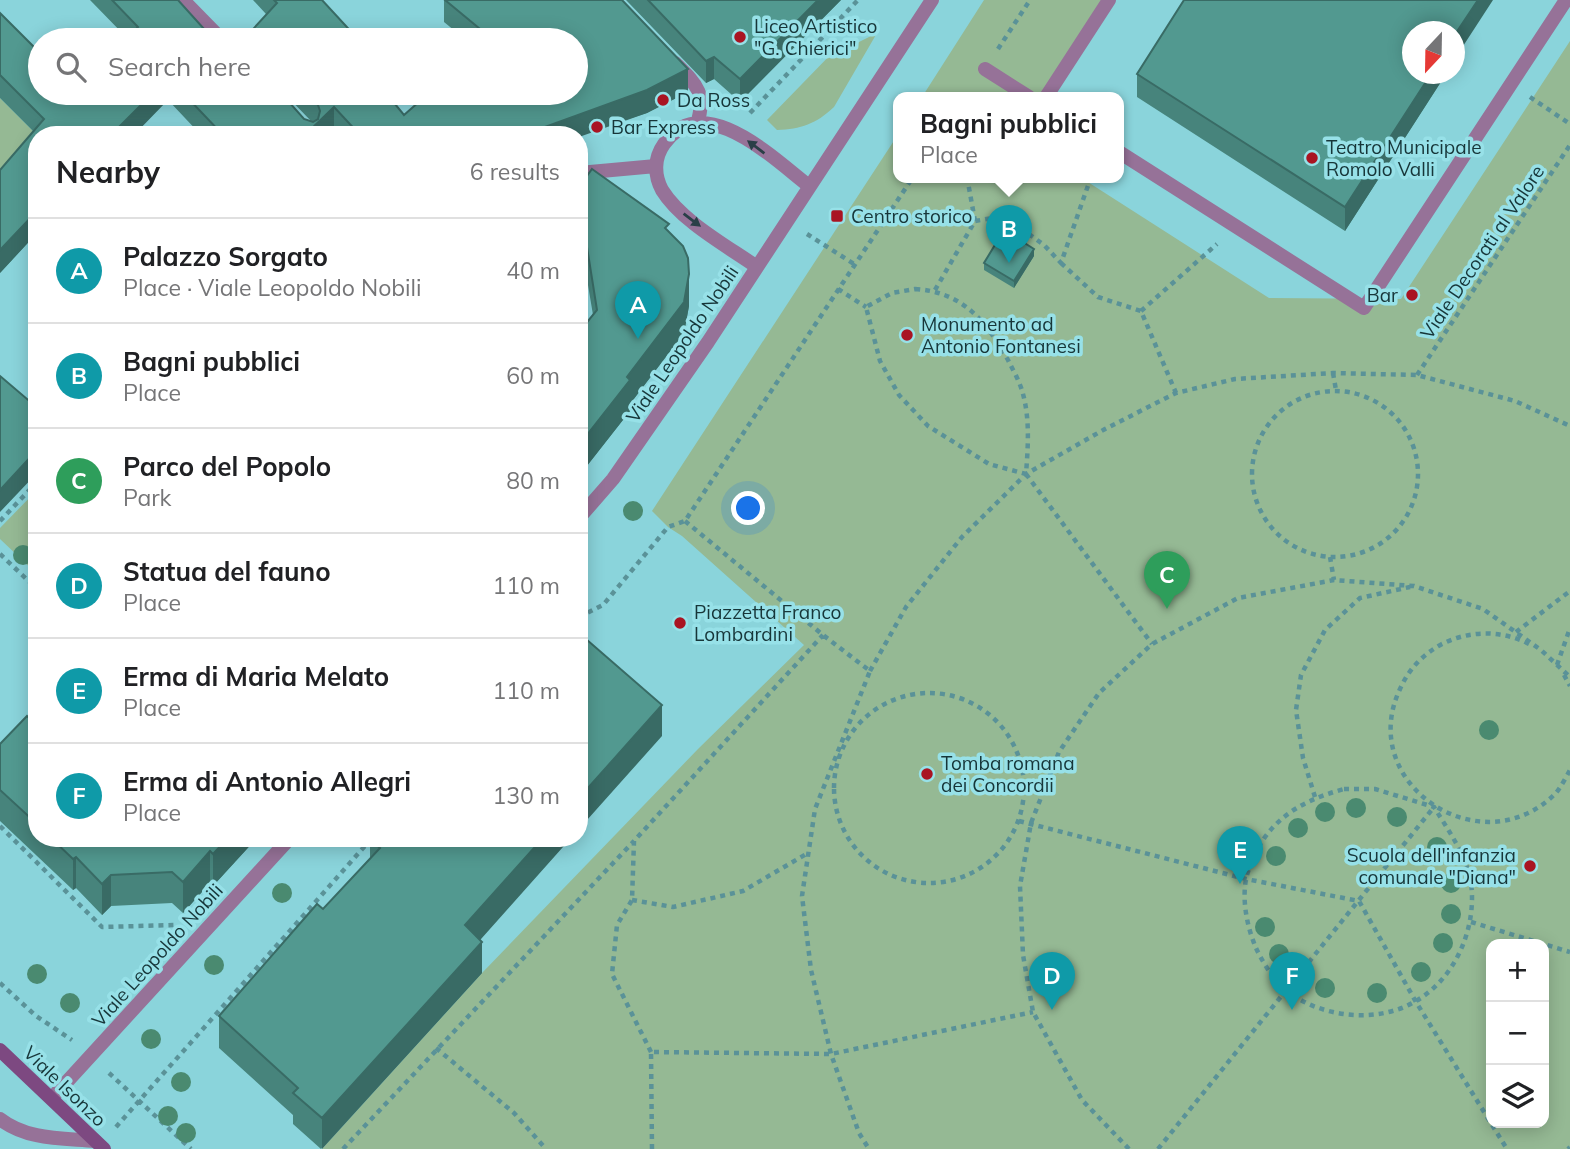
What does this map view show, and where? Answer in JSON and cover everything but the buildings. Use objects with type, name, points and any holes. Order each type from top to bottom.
[{"type":"main road","name":"Viale Isonzo","points":[[0,1050],[100,1145]]},
{"type":"street","points":[[183,0],[210,28]]},
{"type":"street","name":"Viale Leopoldo Nobili","points":[[588,507],[621,467],[757,267],[932,0]]},
{"type":"street","points":[[1049,92],[1109,0]]},
{"type":"street","points":[[1124,155],[1364,308],[1566,0]]},
{"type":"street","points":[[670,57],[696,85],[702,107],[697,124]]},
{"type":"street","points":[[985,69],[1021,92]]},
{"type":"street","points":[[757,267],[684,215],[662,188],[656,166],[664,144],[680,130],[697,124],[726,127],[809,186]]},
{"type":"street","points":[[588,172],[656,166]]},
{"type":"street","name":"Viale Leopoldo Nobili","points":[[52,1098],[281,847]]},
{"type":"street","points":[[0,1119],[29,1134],[100,1145]]},
{"type":"path","points":[[754,121],[748,115],[858,0]]},
{"type":"path","points":[[1534,99],[1570,124]]},
{"type":"path","name":"Viale Decorati al Valore","points":[[1417,374],[1570,145]]},
{"type":"path","points":[[588,612],[603,605],[667,527],[685,521],[909,183]]},
{"type":"path","points":[[935,290],[975,221],[968,183]]},
{"type":"path","points":[[1061,263],[1089,183]]},
{"type":"path","points":[[975,221],[1004,216],[1044,245],[1098,297],[1141,311],[1176,393]]},
{"type":"path","points":[[787,221],[854,264]]},
{"type":"path","points":[[1141,311],[1237,227]]},
{"type":"path","points":[[838,289],[866,307],[880,360],[899,396],[928,426],[989,464],[1026,474],[1152,644]]},
{"type":"path","points":[[866,307],[892,293],[915,289],[935,290],[965,304],[993,333],[1023,393],[1028,428],[1026,474]]},
{"type":"path","points":[[1333,373],[1336,390]]},
{"type":"path","points":[[869,1149],[859,1133],[831,1054],[811,970],[803,896],[815,809],[870,671],[906,607],[962,537],[1026,474],[1176,393],[1235,379],[1333,373],[1417,374],[1515,401],[1570,426]]},
{"type":"path","points":[[1336,390],[1363,395],[1386,408],[1404,427],[1415,451],[1418,478],[1413,503],[1400,526],[1380,544],[1356,555],[1330,557],[1302,550],[1278,535],[1260,512],[1252,475],[1253,456],[1264,430],[1283,408],[1308,395],[1336,390]]},
{"type":"path","points":[[0,521],[28,491]]},
{"type":"path","points":[[685,521],[870,671]]},
{"type":"path","points":[[0,554],[28,580]]},
{"type":"path","points":[[1330,557],[1334,580]]},
{"type":"path","points":[[1129,1149],[1082,1100],[1034,1012],[1023,955],[1020,886],[1031,823],[1059,751],[1099,693],[1152,644],[1238,598],[1334,580],[1414,586],[1483,609],[1541,650],[1570,677]]},
{"type":"path","points":[[1315,797],[1303,758],[1296,710],[1301,675],[1325,630],[1360,598],[1414,586]]},
{"type":"path","points":[[1516,632],[1570,591]]},
{"type":"path","points":[[1557,665],[1570,628]]},
{"type":"path","points":[[1570,686],[1564,673],[1541,650],[1514,637],[1484,633],[1454,638],[1427,652],[1407,673],[1394,701],[1390,731],[1396,760],[1411,787],[1434,807],[1456,844],[1471,882],[1471,922],[1457,960],[1432,990],[1416,1002],[1390,1012],[1359,1016],[1320,1009],[1286,990],[1263,964],[1248,932],[1246,880],[1265,836],[1287,813],[1315,797],[1344,789],[1375,789],[1434,807],[1465,820],[1498,822],[1530,812],[1556,792],[1570,770]]},
{"type":"path","points":[[343,1149],[634,841],[823,635]]},
{"type":"path","points":[[934,693],[962,699],[987,713],[1007,733],[1020,758],[1025,786],[1019,821],[1010,840],[991,861],[967,876],[939,883],[911,882],[884,872],[861,855],[845,832],[835,805],[835,776],[843,749],[858,725],[872,713],[906,696],[934,693]]},
{"type":"path","points":[[1158,1149],[1434,807]]},
{"type":"path","points":[[1019,821],[1246,880],[1359,901]]},
{"type":"path","points":[[0,826],[102,927],[178,925]]},
{"type":"path","points":[[634,841],[632,900],[617,925],[612,974],[650,1052],[652,1149]]},
{"type":"path","points":[[139,1101],[364,847]]},
{"type":"path","points":[[632,900],[673,906],[743,891],[809,852]]},
{"type":"path","points":[[1359,901],[1416,1002],[1507,1149]]},
{"type":"path","points":[[1471,922],[1570,952]]},
{"type":"path","points":[[650,1052],[831,1054],[1034,1012]]},
{"type":"path","points":[[436,1048],[514,1113],[546,1149]]},
{"type":"green space","points":[[984,0],[1106,0],[1048,92],[925,92]]},
{"type":"green space","points":[[877,33],[834,107],[821,118],[801,127],[777,130],[767,120],[836,49],[853,45]]},
{"type":"green space","points":[[1570,41],[1570,1149],[322,1149],[482,973],[698,749],[804,645],[652,511],[893,142],[893,183],[1089,183],[1269,298],[1401,299]]},
{"type":"green space","points":[[0,98],[28,126],[28,160],[0,192]]},
{"type":"green space","points":[[28,499],[28,565],[0,539],[0,528]]},
{"type":"place","name":"Liceo Artistico \"G. Chierici\"","points":[[740,37]]},
{"type":"place","name":"Da Ross","points":[[663,100]]},
{"type":"place","name":"Bar Express","points":[[597,127]]},
{"type":"place","name":"Teatro Municipale Romolo Valli","points":[[1312,158]]},
{"type":"place","name":"Centro storico","points":[[837,216]]},
{"type":"place","name":"Bagni pubblici","points":[[1009,263]]},
{"type":"place","name":"Bar","points":[[1412,295]]},
{"type":"place","name":"Monumento ad Antonio Fontanesi","points":[[907,335]]},
{"type":"place","name":"Palazzo Sorgato","points":[[638,339]]},
{"type":"place","name":"Parco del Popolo","points":[[1167,609]]},
{"type":"place","name":"Piazzetta Franco Lombardini","points":[[680,623]]},
{"type":"place","name":"Tomba romana dei Concordii","points":[[927,774]]},
{"type":"place","name":"Scuola dell'infanzia comunale \"Diana\"","points":[[1530,866]]},
{"type":"place","name":"Erma di Maria Melato","points":[[1240,884]]},
{"type":"place","name":"Statua del fauno","points":[[1052,1010]]},
{"type":"place","name":"Erma di Antonio Allegri","points":[[1292,1010]]}]
